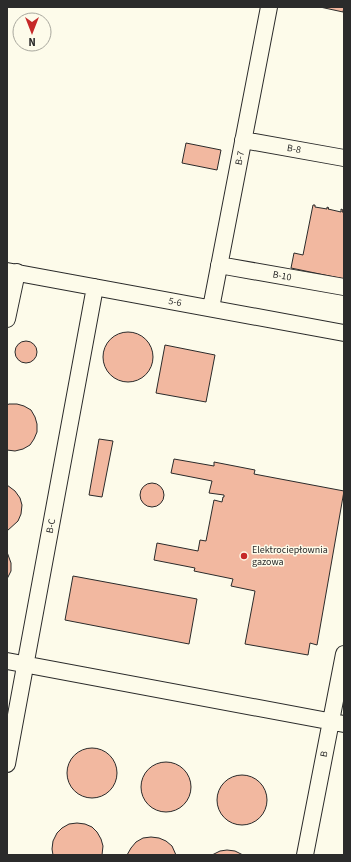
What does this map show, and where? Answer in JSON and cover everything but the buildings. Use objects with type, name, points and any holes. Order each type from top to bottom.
[{"type":"lane","name":"B-7","points":[[211,308],[269,7]]},
{"type":"lane","name":"B-8","points":[[244,140],[344,158]]},
{"type":"lane","name":"B-10","points":[[219,265],[344,287]]},
{"type":"lane","name":"5-6","points":[[12,271],[344,333]]},
{"type":"lane","points":[[7,319],[12,271]]},
{"type":"lane","name":"B-C","points":[[7,764],[96,287]]},
{"type":"lane","name":"B","points":[[305,855],[337,722],[344,654]]},
{"type":"lane","points":[[7,661],[337,722]]},
{"type":"place","name":"Elektrociepłownia gazowa","points":[[244,556]]}]
